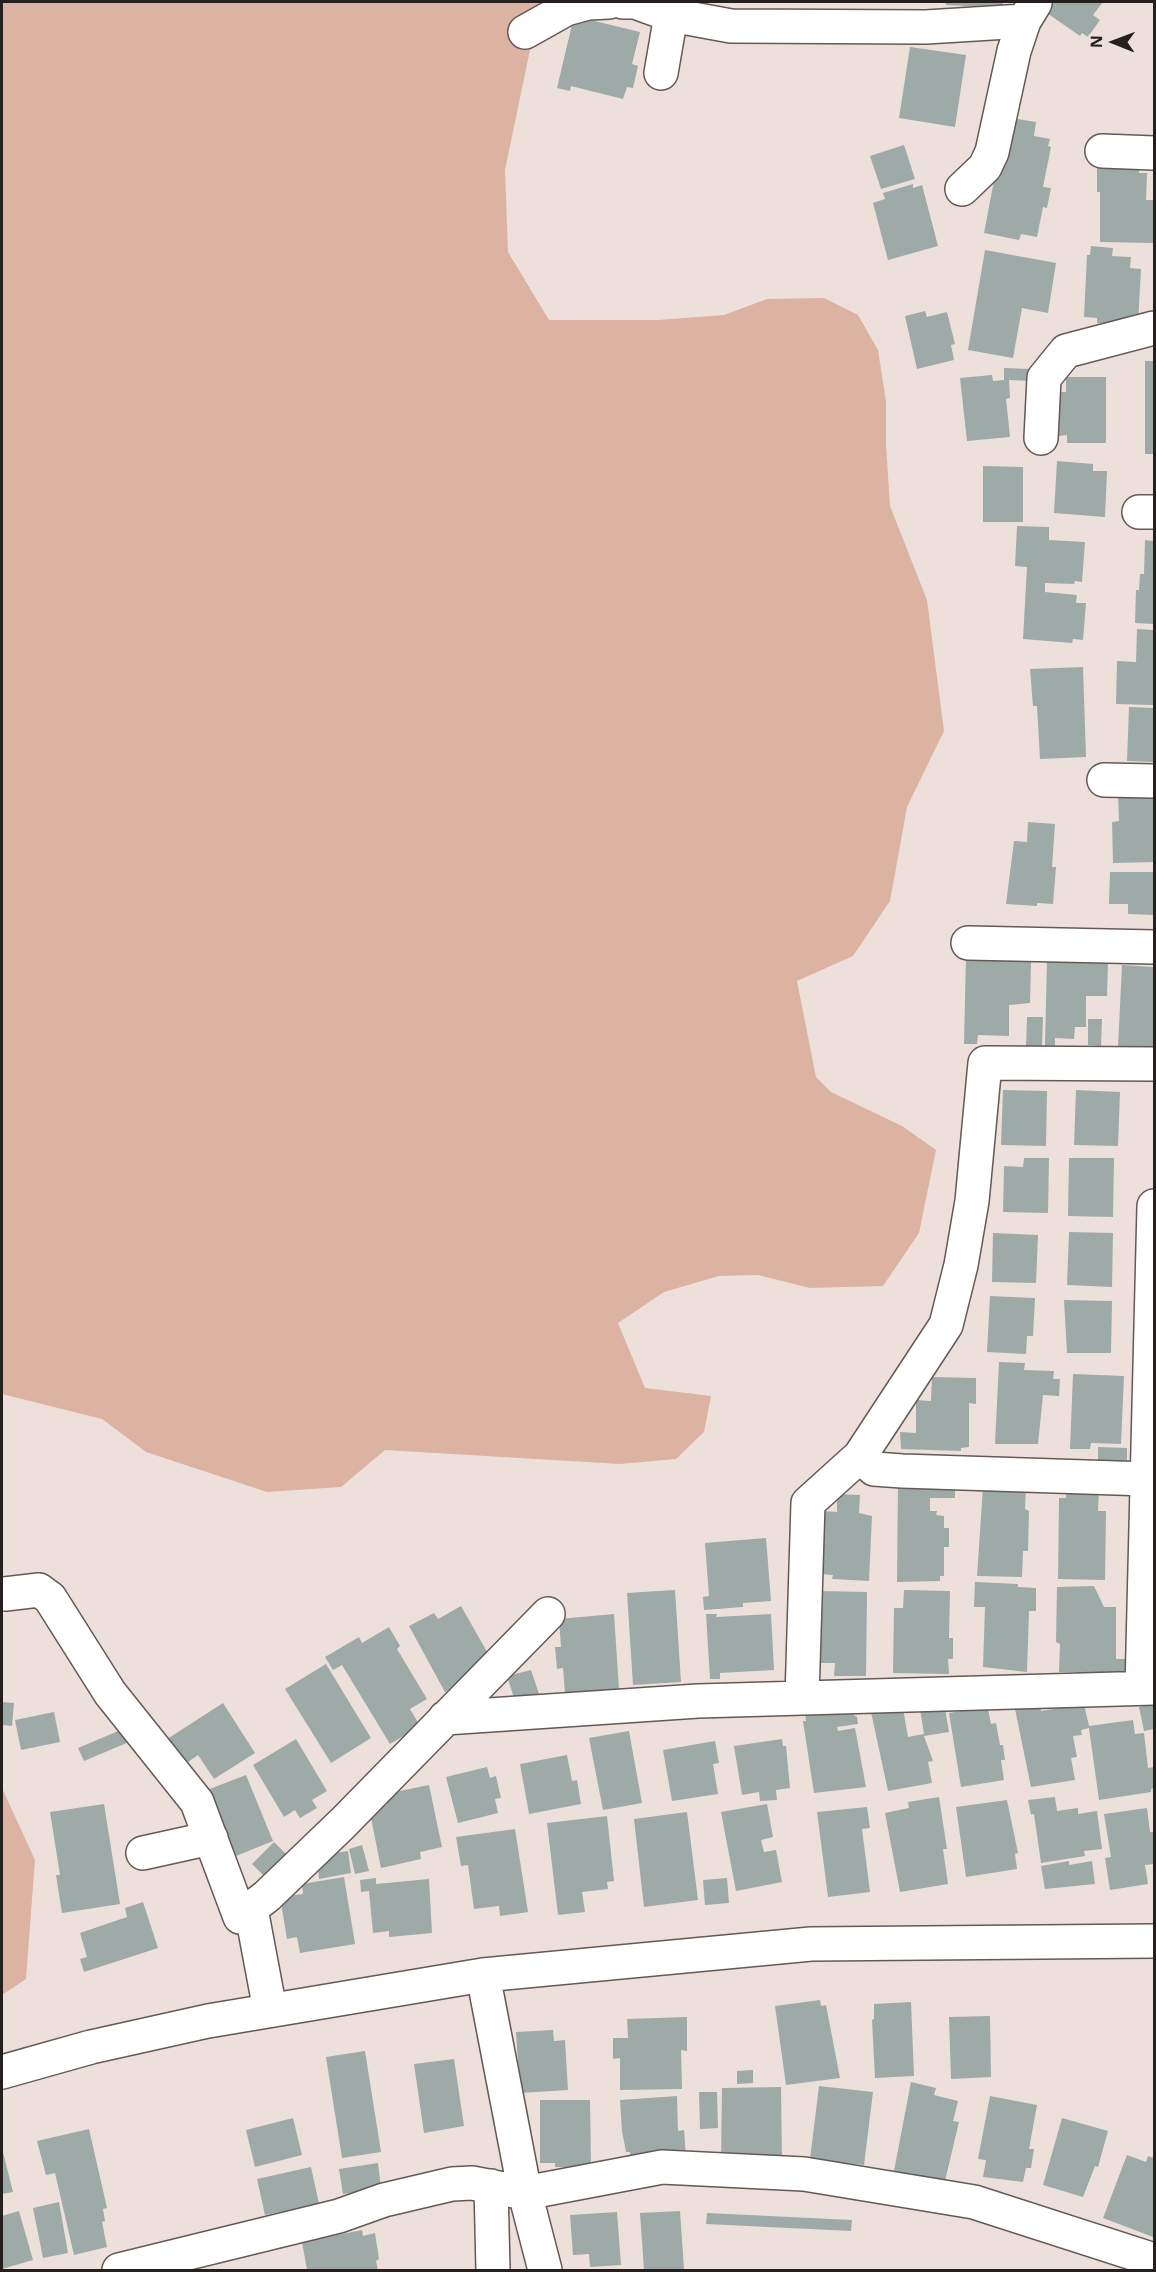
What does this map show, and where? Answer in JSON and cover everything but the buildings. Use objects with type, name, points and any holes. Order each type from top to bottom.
[{"type":"street","points":[[525,32],[566,9],[588,3],[609,2]]},
{"type":"street","points":[[623,2],[635,2],[671,15],[731,27],[926,27],[1030,11],[1005,86],[992,152],[985,167],[962,189]]},
{"type":"street","points":[[661,73],[671,15]]},
{"type":"street","points":[[1102,151],[1155,153]]},
{"type":"street","points":[[1041,438],[1044,378],[1066,351],[1155,328]]},
{"type":"street","points":[[1104,780],[1155,781]]},
{"type":"street","points":[[968,943],[1155,947]]},
{"type":"street","points":[[802,1697],[808,1503],[860,1456],[946,1325],[961,1265],[972,1201],[985,1063],[1155,1064]]},
{"type":"street","points":[[445,1718],[601,1706],[802,1697],[1148,1688],[1147,1479],[1155,1206]]},
{"type":"street","points":[[860,1456],[874,1468],[902,1471],[1147,1479]]},
{"type":"street","points":[[4,1594],[39,1590],[50,1598],[110,1693],[196,1802],[240,1917],[343,1823],[548,1614]]},
{"type":"street","points":[[143,1853],[211,1838]]},
{"type":"street","points":[[251,1909],[270,2010]]},
{"type":"street","points":[[2,2072],[103,2044],[270,2010],[483,1976],[811,1944],[1155,1941]]},
{"type":"street","points":[[483,1976],[525,2193],[545,2271]]},
{"type":"street","points":[[119,2271],[339,2216],[384,2200],[452,2184],[472,2183],[525,2193],[662,2167],[804,2174],[974,2202],[1155,2260]]},
{"type":"street","points":[[491,2186],[493,2271]]},
{"type":"shaded area","points":[[2,2],[540,2],[505,170],[508,252],[549,320],[658,320],[724,315],[767,299],[824,298],[858,315],[878,350],[886,401],[890,506],[927,600],[944,731],[907,807],[890,901],[853,956],[797,981],[816,1077],[831,1092],[902,1126],[936,1150],[919,1233],[883,1286],[810,1288],[758,1275],[719,1276],[664,1292],[618,1323],[645,1388],[711,1396],[704,1432],[676,1459],[620,1464],[385,1450],[341,1487],[267,1492],[146,1452],[102,1419],[2,1394]]},
{"type":"shaded area","points":[[2,1788],[35,1860],[26,1979],[2,1995]]}]
